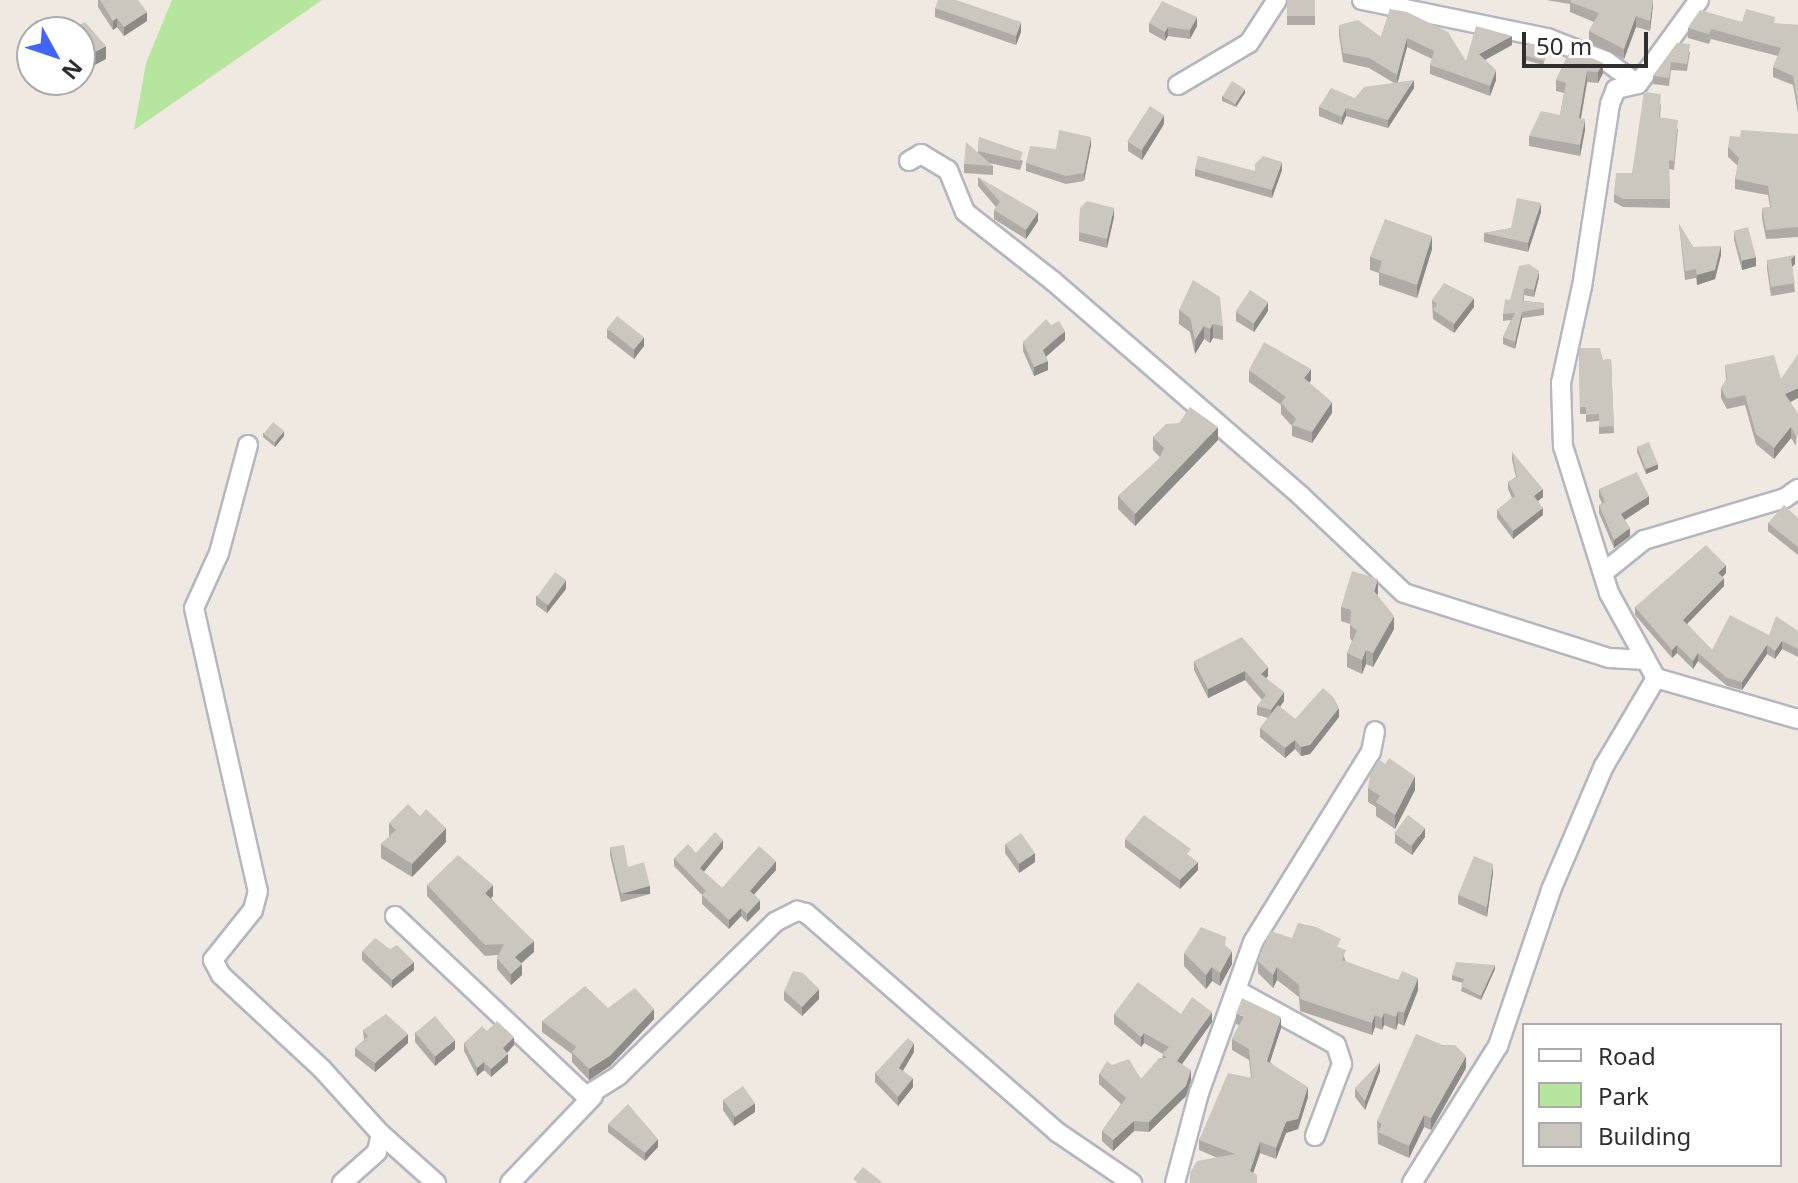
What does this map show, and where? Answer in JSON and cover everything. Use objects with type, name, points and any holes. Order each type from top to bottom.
[{"type":"street","points":[[1178,85],[1249,43],[1277,0]]},
{"type":"street","points":[[1362,0],[1547,38],[1606,61],[1638,84]]},
{"type":"street","points":[[1699,0],[1638,84],[1616,89],[1610,104],[1561,383],[1563,446],[1603,573],[1656,678],[1798,719]]},
{"type":"street","points":[[909,161],[921,154],[948,170],[965,212],[1042,271],[1301,496],[1404,593],[1609,658],[1646,660]]},
{"type":"street","points":[[248,445],[219,553],[194,608],[258,891],[253,910],[213,960],[221,975],[322,1069],[381,1134],[436,1183]]},
{"type":"street","points":[[1603,573],[1644,540],[1785,498],[1798,489]]},
{"type":"street","points":[[1412,1183],[1498,1046],[1551,890],[1604,766],[1656,678]]},
{"type":"street","points":[[1175,1183],[1199,1093],[1236,990],[1271,908],[1371,752],[1375,731]]},
{"type":"street","points":[[510,1183],[593,1096],[764,932],[797,911],[821,924],[1057,1132],[1132,1183]]},
{"type":"street","points":[[395,916],[570,1086],[593,1096]]},
{"type":"street","points":[[1236,990],[1336,1045],[1342,1064],[1315,1136]]},
{"type":"street","points":[[342,1183],[377,1152],[381,1134]]},
{"type":"green space","points":[[172,0],[322,0],[134,130],[146,63]]},
{"type":"building","points":[[100,0],[138,0],[147,12],[124,27],[117,18],[113,21]]},
{"type":"building","points":[[938,0],[956,0],[1021,22],[1016,36],[935,8]]},
{"type":"building","points":[[1287,0],[1315,0],[1315,16],[1287,16]]},
{"type":"building","points":[[1571,0],[1653,0],[1650,21],[1636,16],[1624,49],[1589,31],[1599,13]]},
{"type":"building","points":[[1162,1],[1197,17],[1190,30],[1168,27],[1165,32],[1149,23]]},
{"type":"building","points":[[1390,9],[1407,12],[1448,32],[1466,61],[1476,26],[1512,36],[1479,54],[1496,70],[1490,86],[1430,65],[1434,51],[1407,38],[1397,75],[1369,58],[1343,53],[1339,25],[1358,20],[1381,37]]},
{"type":"building","points":[[1746,9],[1775,17],[1774,23],[1798,25],[1798,104],[1793,76],[1773,67],[1781,48],[1711,29],[1709,34],[1688,28],[1700,10],[1742,22]]},
{"type":"building","points":[[96,35],[106,46],[96,51]]},
{"type":"building","points":[[1528,43],[1547,48],[1544,61],[1525,56]]},
{"type":"building","points":[[1677,43],[1690,44],[1687,64],[1671,62],[1669,78],[1653,76]]},
{"type":"building","points":[[1571,49],[1603,63],[1598,72],[1587,71],[1579,118],[1585,119],[1580,145],[1529,136],[1541,111],[1560,115],[1566,83],[1556,80]]},
{"type":"building","points":[[1414,80],[1388,120],[1346,108],[1342,117],[1319,107],[1331,88],[1355,98],[1364,87]]},
{"type":"building","points":[[1232,81],[1245,89],[1235,104],[1222,96]]},
{"type":"building","points":[[1644,92],[1661,94],[1659,117],[1678,120],[1674,161],[1669,160],[1670,199],[1623,199],[1614,194],[1616,173],[1632,173]]},
{"type":"building","points":[[1150,106],[1164,115],[1141,150],[1127,141]]},
{"type":"building","points":[[1059,130],[1091,137],[1084,173],[1066,176],[1026,163],[1030,146],[1056,149]]},
{"type":"building","points":[[1741,130],[1798,134],[1798,227],[1766,230],[1762,208],[1771,207],[1768,186],[1735,179],[1739,158],[1728,147],[1730,136],[1740,137]]},
{"type":"building","points":[[979,137],[1023,152],[1020,161],[978,151]]},
{"type":"building","points":[[966,142],[993,166],[964,164]]},
{"type":"building","points":[[1198,156],[1255,171],[1255,164],[1263,156],[1282,162],[1272,190],[1195,169]]},
{"type":"building","points":[[978,177],[1038,212],[1026,230],[994,210],[1000,202]]},
{"type":"building","points":[[1517,198],[1541,203],[1528,243],[1484,233],[1511,228]]},
{"type":"building","points":[[1087,201],[1114,208],[1107,239],[1079,232],[1080,208]]},
{"type":"building","points":[[1385,219],[1432,236],[1417,285],[1379,272],[1382,261],[1370,257]]},
{"type":"building","points":[[1679,224],[1693,247],[1721,246],[1715,270],[1697,275],[1696,269],[1685,271]]},
{"type":"building","points":[[1748,227],[1756,257],[1742,261],[1734,231]]},
{"type":"building","points":[[1795,255],[1791,259],[1795,283],[1771,287],[1767,260]]},
{"type":"building","points":[[1529,264],[1539,271],[1534,290],[1524,288],[1523,301],[1544,303],[1544,308],[1522,312],[1515,342],[1503,337],[1515,313],[1503,314],[1505,299],[1510,300],[1519,266]]},
{"type":"building","points":[[1193,280],[1220,297],[1223,326],[1213,324],[1210,329],[1204,326],[1195,340],[1190,318],[1179,310]]},
{"type":"building","points":[[1444,283],[1474,298],[1454,324],[1433,310],[1437,304],[1432,300]]},
{"type":"building","points":[[1250,290],[1268,302],[1254,324],[1235,312]]},
{"type":"building","points":[[617,316],[644,337],[634,350],[607,329]]},
{"type":"building","points":[[1046,319],[1051,325],[1059,321],[1065,331],[1043,350],[1048,361],[1034,367],[1023,342]]},
{"type":"building","points":[[1264,342],[1311,369],[1304,378],[1332,402],[1312,432],[1292,425],[1296,419],[1281,403],[1286,397],[1249,370]]},
{"type":"building","points":[[1579,348],[1600,348],[1603,360],[1611,359],[1614,426],[1599,427],[1599,414],[1586,415],[1586,407],[1580,407]]},
{"type":"building","points":[[1798,354],[1798,388],[1785,394],[1798,414],[1798,435],[1791,427],[1774,448],[1756,434],[1745,395],[1727,399],[1721,388],[1727,378],[1725,365],[1774,355],[1781,379]]},
{"type":"building","points":[[1190,407],[1218,427],[1135,514],[1118,496],[1159,459],[1164,448],[1153,437],[1166,424],[1179,423]]},
{"type":"building","points":[[273,422],[284,431],[274,442],[264,434]]},
{"type":"building","points":[[1649,442],[1658,464],[1646,469],[1637,447]]},
{"type":"building","points":[[1512,452],[1543,489],[1534,496],[1543,508],[1513,531],[1497,510],[1515,496],[1508,482],[1517,477]]},
{"type":"building","points":[[1637,472],[1649,496],[1621,514],[1630,528],[1614,540],[1599,505],[1605,502],[1599,489]]},
{"type":"building","points":[[1784,505],[1798,518],[1798,547],[1768,523]]},
{"type":"building","points":[[1706,545],[1726,565],[1718,573],[1724,578],[1683,620],[1712,650],[1730,615],[1769,635],[1776,616],[1798,631],[1798,649],[1782,641],[1775,651],[1767,645],[1742,682],[1727,678],[1698,653],[1693,661],[1677,645],[1672,650],[1635,607]]},
{"type":"building","points":[[1352,571],[1378,579],[1374,591],[1394,616],[1373,653],[1366,650],[1362,660],[1347,653],[1357,631],[1350,625],[1351,610],[1341,607]]},
{"type":"building","points":[[555,572],[566,580],[548,605],[537,597]]},
{"type":"building","points":[[1242,637],[1268,667],[1261,674],[1284,692],[1271,710],[1257,706],[1266,695],[1245,671],[1208,689],[1194,661]]},
{"type":"building","points":[[1323,688],[1339,708],[1310,745],[1301,747],[1295,740],[1285,748],[1260,728],[1278,705],[1295,719]]},
{"type":"building","points":[[1389,758],[1415,776],[1395,815],[1376,802],[1380,796],[1368,788],[1370,775],[1380,760],[1385,764]]},
{"type":"building","points":[[408,804],[420,816],[426,809],[446,828],[412,864],[381,844],[396,830],[389,823]]},
{"type":"building","points":[[1144,815],[1191,849],[1187,854],[1198,862],[1180,880],[1125,839]]},
{"type":"building","points":[[1408,815],[1425,828],[1411,846],[1394,833]]},
{"type":"building","points":[[715,832],[723,840],[700,868],[722,888],[759,846],[776,861],[750,891],[760,900],[747,914],[741,908],[729,920],[702,895],[706,891],[674,858],[688,844],[696,853]]},
{"type":"building","points":[[1021,833],[1035,853],[1019,864],[1005,844]]},
{"type":"building","points":[[624,845],[628,867],[644,862],[650,886],[621,894],[610,847]]},
{"type":"building","points":[[458,855],[493,885],[485,893],[534,941],[515,957],[522,964],[511,974],[497,958],[504,944],[485,945],[427,885]]},
{"type":"building","points":[[1474,856],[1493,864],[1487,907],[1458,895]]},
{"type":"building","points":[[1298,923],[1316,927],[1341,939],[1337,947],[1346,950],[1342,960],[1398,980],[1402,971],[1418,978],[1404,1013],[1398,1011],[1396,1017],[1384,1013],[1382,1018],[1375,1015],[1372,1023],[1300,999],[1299,985],[1277,967],[1273,975],[1258,961],[1270,931],[1292,938]]},
{"type":"building","points":[[1201,927],[1226,937],[1225,945],[1232,951],[1220,973],[1212,967],[1206,975],[1184,953]]},
{"type":"building","points":[[375,938],[390,949],[397,945],[414,962],[392,980],[362,951]]},
{"type":"building","points":[[1456,962],[1495,965],[1481,996],[1461,986],[1464,979],[1452,975]]},
{"type":"building","points":[[793,971],[803,973],[819,989],[802,1007],[784,991]]},
{"type":"building","points":[[1138,982],[1181,1014],[1192,997],[1212,1012],[1177,1061],[1191,1070],[1186,1086],[1149,1122],[1134,1121],[1113,1140],[1102,1131],[1126,1098],[1099,1074],[1107,1061],[1112,1065],[1129,1059],[1141,1079],[1159,1058],[1167,1058],[1162,1054],[1169,1047],[1144,1033],[1141,1037],[1114,1014]]},
{"type":"building","points":[[585,986],[608,1008],[635,988],[654,1009],[610,1056],[589,1069],[572,1052],[576,1047],[542,1021]]},
{"type":"building","points":[[1242,998],[1281,1017],[1267,1061],[1308,1087],[1298,1119],[1286,1122],[1276,1148],[1260,1142],[1250,1171],[1257,1175],[1257,1183],[1190,1183],[1190,1173],[1197,1161],[1235,1154],[1199,1140],[1228,1073],[1252,1078],[1249,1049],[1232,1039],[1244,1016],[1236,1014]]},
{"type":"building","points":[[386,1014],[408,1034],[375,1063],[355,1048],[368,1036],[363,1030]]},
{"type":"building","points":[[435,1016],[455,1040],[435,1056],[415,1033]]},
{"type":"building","points":[[497,1021],[514,1037],[503,1048],[508,1054],[491,1069],[484,1062],[477,1068],[464,1043],[482,1026],[487,1031]]},
{"type":"building","points":[[1416,1034],[1443,1045],[1455,1045],[1466,1056],[1431,1118],[1424,1115],[1409,1146],[1378,1132],[1382,1124],[1377,1121]]},
{"type":"building","points":[[908,1038],[914,1043],[899,1068],[913,1078],[898,1097],[875,1073]]},
{"type":"building","points":[[1380,1062],[1365,1101],[1355,1088]]},
{"type":"building","points":[[743,1086],[755,1103],[735,1117],[723,1100]]},
{"type":"building","points":[[628,1104],[658,1139],[645,1153],[608,1124]]},
{"type":"building","points":[[863,1167],[882,1182],[858,1183],[853,1179]]}]
